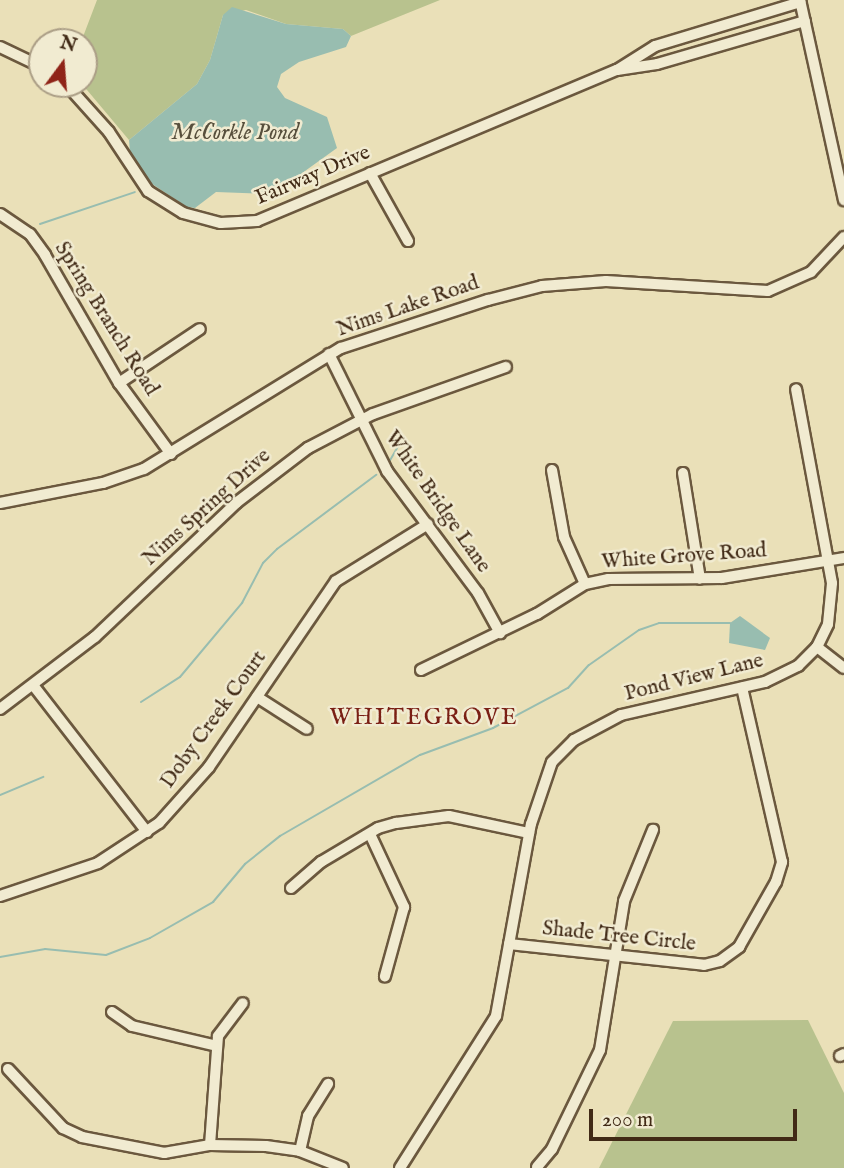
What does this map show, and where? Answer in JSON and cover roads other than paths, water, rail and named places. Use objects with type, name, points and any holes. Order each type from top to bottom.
[{"type":"street","points":[[800,1],[844,200]]},
{"type":"street","name":"Fairway Drive","points":[[79,98],[109,132],[148,191],[183,213],[221,223],[257,221],[617,70],[655,46],[800,1]]},
{"type":"street","name":"Fairway Drive","points":[[617,70],[657,64],[805,21]]},
{"type":"street","points":[[0,47],[28,60]]},
{"type":"street","points":[[370,173],[408,242]]},
{"type":"street","name":"Spring Branch Road","points":[[0,214],[30,234],[45,255],[119,383],[171,454]]},
{"type":"street","name":"Nims Lake Road","points":[[0,503],[103,483],[171,454],[329,354],[488,300],[542,286],[606,281],[768,291],[811,272],[844,237]]},
{"type":"street","points":[[119,383],[200,329]]},
{"type":"street","name":"White Bridge Lane","points":[[329,354],[387,471],[428,524],[500,633]]},
{"type":"street","name":"Nims Spring Drive","points":[[0,709],[95,637],[279,468],[361,421],[506,367]]},
{"type":"street","points":[[796,388],[830,561],[831,608],[817,648],[844,668]]},
{"type":"street","points":[[552,470],[564,537],[584,584]]},
{"type":"street","points":[[683,473],[700,579]]},
{"type":"street","name":"Doby Creek Court","points":[[0,896],[86,869],[147,832],[186,797],[336,581],[428,524]]},
{"type":"street","name":"White Grove Road","points":[[421,670],[500,633],[584,584],[608,579],[700,579],[844,558]]},
{"type":"street","name":"Pond View Lane","points":[[400,1168],[496,1016],[529,833],[543,780],[574,740],[631,712],[742,688],[787,673],[817,648]]},
{"type":"street","points":[[33,685],[147,832]]},
{"type":"street","name":"Shade Tree Circle","points":[[509,944],[704,965],[720,961],[740,947],[776,882],[782,856],[751,744],[742,688]]},
{"type":"street","points":[[257,696],[307,729]]},
{"type":"street","points":[[290,888],[321,862],[370,834],[396,823],[449,816],[529,833]]},
{"type":"street","points":[[537,1167],[552,1149],[600,1050],[612,957],[630,881],[653,830]]},
{"type":"street","points":[[370,834],[404,907],[385,976]]},
{"type":"street","points":[[210,1145],[217,1046],[226,1020],[243,1003]]},
{"type":"street","points":[[112,1012],[132,1026],[217,1046]]},
{"type":"street","points":[[8,1069],[63,1128],[82,1137],[164,1153],[210,1145],[300,1151],[344,1168]]},
{"type":"street","points":[[300,1151],[308,1116],[328,1084]]},
{"type":"water","name":"McCorkle Pond","points":[[232,7],[286,24],[343,29],[351,36],[346,47],[299,62],[281,74],[277,87],[285,98],[327,117],[337,148],[273,194],[216,192],[195,208],[187,207],[149,182],[130,152],[129,140],[197,84],[210,60],[223,15]]},
{"type":"water","points":[[740,616],[770,638],[765,650],[729,643],[730,623]]},
{"type":"waterway","points":[[40,224],[135,192]]},
{"type":"waterway","points":[[389,462],[401,441]]},
{"type":"waterway","points":[[141,702],[180,677],[242,603],[263,563],[277,549],[376,475]]},
{"type":"waterway","points":[[0,957],[45,949],[106,955],[150,938],[213,902],[245,864],[280,836],[420,755],[493,728],[568,688],[589,665],[639,630],[659,623],[730,623]]},
{"type":"waterway","points":[[0,795],[43,777]]},
{"type":"district","name":"WHITEGROVE","points":[[424,718]]}]
